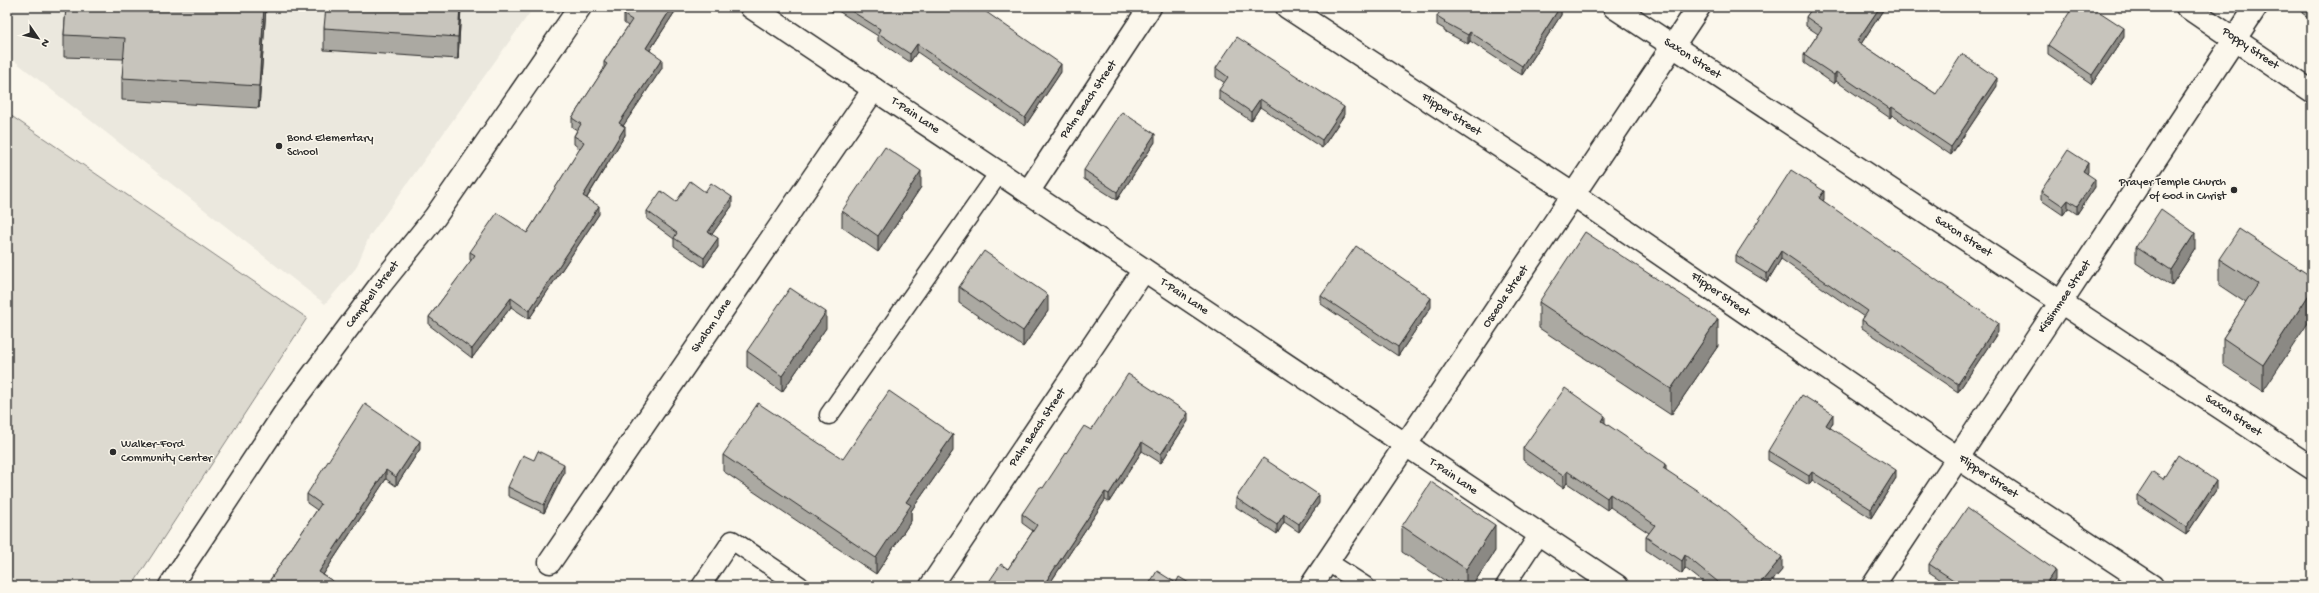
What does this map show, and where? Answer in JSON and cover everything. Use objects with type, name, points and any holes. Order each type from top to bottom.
[{"type":"street","name":"Campbell Street","points":[[170,586],[288,408],[381,284],[435,216],[580,7]]},
{"type":"street","name":"T-Pain Lane","points":[[751,7],[1617,586]]},
{"type":"street","name":"Palm Beach Street","points":[[1028,192],[1150,7]]},
{"type":"street","name":"Flipper Street","points":[[1287,7],[1574,195],[1958,458],[2152,586]]},
{"type":"street","name":"Saxon Street","points":[[1614,7],[2312,468]]},
{"type":"street","name":"Osceola Street","points":[[1311,586],[1699,7]]},
{"type":"street","name":"Poppy Street","points":[[2187,7],[2312,92]]},
{"type":"street","name":"Kissimmee Street","points":[[1873,586],[2256,7]]},
{"type":"street","name":"Shalom Lane","points":[[550,562],[874,89]]},
{"type":"street","name":"Palm Beach Street","points":[[931,586],[1144,270]]},
{"type":"lane","points":[[830,415],[999,173]]},
{"type":"lane","points":[[1505,586],[1539,534]]},
{"type":"lane","points":[[701,586],[732,540],[800,586]]},
{"type":"lane","points":[[1328,562],[1365,586]]},
{"type":"shaded area","name":"Bond Elementary School","points":[[7,7],[534,7],[369,237],[356,268],[325,304],[7,55]]},
{"type":"shaded area","name":"Walker-Ford Community Center","points":[[7,113],[307,318],[132,586],[7,586]]},
{"type":"building","points":[[66,7],[264,7],[259,86],[122,78],[125,38],[64,35]]},
{"type":"building","points":[[326,7],[460,7],[458,37],[324,28]]},
{"type":"building","points":[[629,7],[672,7],[646,48],[662,59],[619,123],[625,127],[583,196],[599,206],[529,311],[511,298],[472,349],[429,317],[475,255],[470,252],[497,213],[527,233],[584,142],[574,136],[581,124],[572,118],[607,64],[604,62],[632,20],[624,15]]},
{"type":"building","points":[[845,7],[962,7],[969,12],[972,7],[979,7],[1061,64],[1025,118],[917,44],[910,54],[878,33],[880,29]]},
{"type":"building","points":[[1443,7],[1560,7],[1522,66],[1470,32],[1468,35],[1444,22],[1445,21],[1437,16]]},
{"type":"building","points":[[1813,7],[1880,7],[1857,41],[1936,94],[1962,54],[1997,78],[1951,147],[1892,107],[1890,109],[1836,72],[1834,75],[1804,55],[1822,28],[1806,17]]},
{"type":"building","points":[[2073,7],[2092,7],[2124,28],[2092,75],[2048,45]]},
{"type":"building","points":[[2305,7],[2312,7],[2312,12]]},
{"type":"building","points":[[1237,37],[1344,107],[1322,140],[1260,99],[1251,112],[1219,90],[1228,77],[1216,68]]},
{"type":"building","points":[[1122,112],[1155,134],[1117,192],[1084,170]]},
{"type":"building","points":[[885,147],[921,171],[878,236],[842,211]]},
{"type":"building","points":[[2068,150],[2088,163],[2083,171],[2095,179],[2077,206],[2068,200],[2063,206],[2041,191]]},
{"type":"building","points":[[1791,170],[1824,191],[1819,198],[1998,323],[1958,384],[1862,320],[1868,311],[1781,251],[1767,274],[1736,255]]},
{"type":"building","points":[[690,181],[705,192],[711,183],[732,197],[708,232],[718,238],[704,258],[674,238],[677,233],[647,211],[661,191],[676,202]]},
{"type":"building","points":[[2161,209],[2195,233],[2171,270],[2136,247]]},
{"type":"building","points":[[2239,229],[2312,277],[2312,290],[2263,365],[2223,338],[2258,284],[2219,259]]},
{"type":"building","points":[[1585,232],[1718,319],[1671,389],[1539,302]]},
{"type":"building","points":[[1356,246],[1431,298],[1398,347],[1321,296]]},
{"type":"building","points":[[984,251],[1048,295],[1023,331],[959,287]]},
{"type":"building","points":[[790,288],[826,312],[782,376],[747,351]]},
{"type":"building","points":[[1128,374],[1188,413],[1161,454],[1142,442],[1109,494],[1105,492],[1043,586],[986,586],[1001,564],[1008,569],[1037,525],[1022,514],[1040,487],[1043,488],[1084,426],[1091,430]]},
{"type":"building","points":[[1565,388],[1605,416],[1602,421],[1666,464],[1663,468],[1719,505],[1782,557],[1758,586],[1723,586],[1685,555],[1682,561],[1646,537],[1655,525],[1610,494],[1607,498],[1567,471],[1563,476],[1523,448]]},
{"type":"building","points":[[889,391],[953,435],[906,502],[911,505],[876,558],[723,455],[758,403],[843,459]]},
{"type":"building","points":[[1802,395],[1833,414],[1826,425],[1896,470],[1871,509],[1812,472],[1809,476],[1768,451]]},
{"type":"building","points":[[365,404],[420,441],[396,477],[386,470],[319,572],[340,586],[272,586],[275,583],[270,580],[321,504],[307,494]]},
{"type":"building","points":[[538,451],[564,464],[544,505],[508,487],[523,455],[534,460]]},
{"type":"building","points":[[2178,455],[2216,481],[2186,527],[2138,495],[2153,472],[2163,479]]},
{"type":"building","points":[[1263,458],[1319,495],[1299,524],[1284,514],[1277,525],[1236,498]]},
{"type":"building","points":[[1431,482],[1495,525],[1466,569],[1402,526]]},
{"type":"building","points":[[1967,508],[2055,570],[2044,586],[1971,586],[1964,581],[1961,585],[1929,564]]},
{"type":"building","points":[[1157,571],[1176,583],[1179,577],[1194,586],[1148,586]]},
{"type":"place","name":"Bond Elementary School","points":[[279,146]]},
{"type":"place","name":"Prayer Temple Church of God in Christ","points":[[2234,190]]},
{"type":"place","name":"Walker-Ford Community Center","points":[[113,452]]}]
